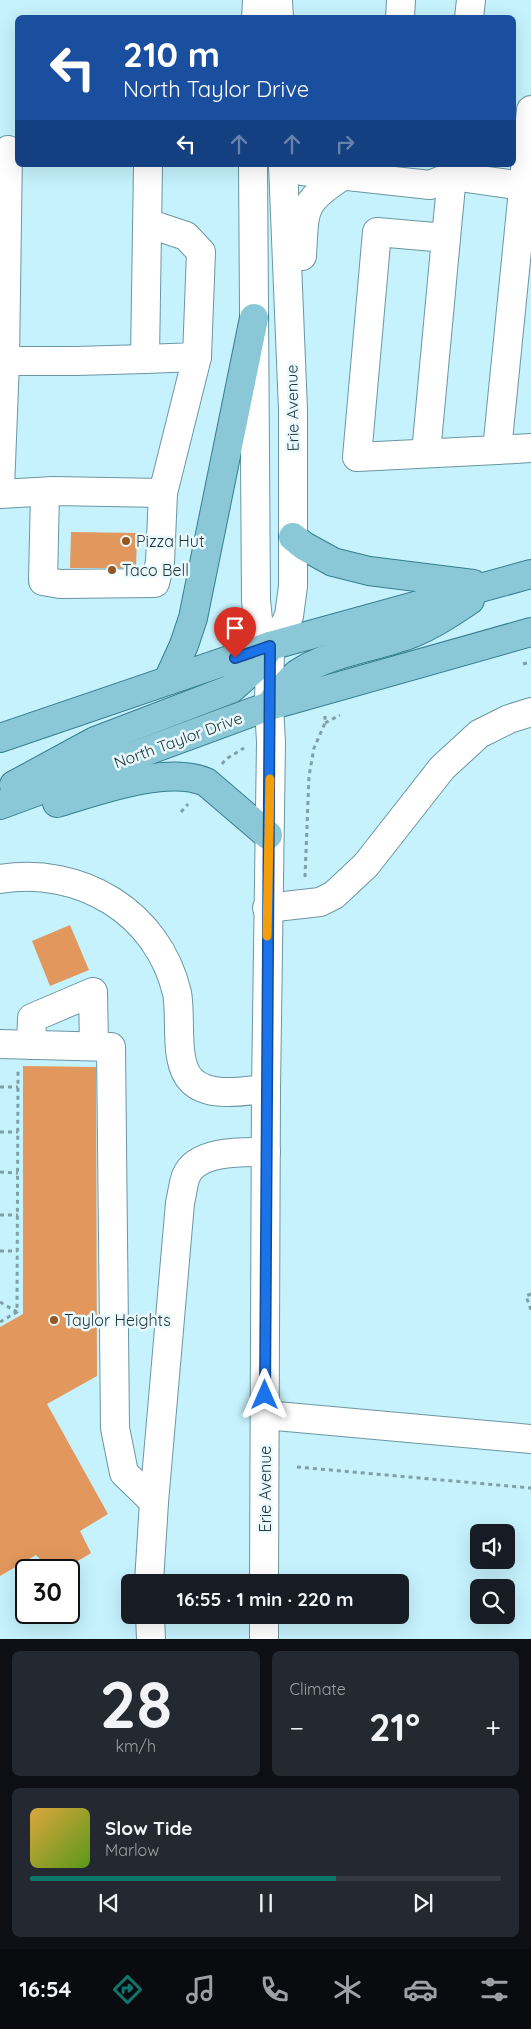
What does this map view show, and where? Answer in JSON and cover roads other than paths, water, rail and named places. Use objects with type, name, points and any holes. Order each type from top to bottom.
[{"type":"main road","points":[[168,680],[184,645],[193,618],[254,318]]},
{"type":"main road","points":[[293,537],[334,562],[369,571],[489,586]]},
{"type":"main road","points":[[0,738],[270,646],[531,574]]},
{"type":"main road","points":[[269,706],[286,685],[298,674],[316,664],[414,633],[453,611],[489,586]]},
{"type":"main road","name":"North Taylor Drive","points":[[0,805],[269,706],[531,632]]},
{"type":"main road","points":[[0,793],[96,741],[231,689],[256,666],[270,646]]},
{"type":"main road","points":[[0,816],[43,807],[135,780],[159,777],[198,779],[206,782],[268,835]]},
{"type":"street","points":[[256,15],[257,0]]},
{"type":"street","points":[[278,0],[279,15]]},
{"type":"street","points":[[400,15],[401,0]]},
{"type":"street","points":[[469,15],[471,0]]},
{"type":"street","points":[[497,450],[527,186],[531,110]]},
{"type":"street","points":[[0,489],[5,361],[9,150]]},
{"type":"street","points":[[145,359],[148,167]]},
{"type":"street","name":"Erie Avenue","points":[[253,167],[256,600],[258,620],[270,646],[269,706],[271,742],[267,908],[264,1574]]},
{"type":"street","name":"Erie Avenue","points":[[270,646],[280,634],[289,616],[293,586],[293,410],[283,167]]},
{"type":"street","points":[[295,167],[302,171],[430,185],[449,169]]},
{"type":"street","points":[[449,169],[527,186]]},
{"type":"street","points":[[426,453],[446,238],[449,169]]},
{"type":"street","points":[[293,410],[305,216],[309,203],[320,191],[344,175]]},
{"type":"street","points":[[45,492],[43,581],[60,584],[155,583],[160,562],[163,493],[197,357],[200,252],[186,236],[147,223]]},
{"type":"street","points":[[446,238],[376,232],[357,457],[531,448]]},
{"type":"street","points":[[5,361],[76,362],[197,357]]},
{"type":"street","points":[[0,494],[45,492],[163,493]]},
{"type":"street","points":[[267,908],[320,902],[334,895],[366,865],[442,768],[479,734],[509,719],[531,712]]},
{"type":"street","points":[[0,879],[42,876],[61,879],[89,888],[111,899],[130,915],[154,941],[168,966],[180,1012],[182,1064],[187,1075],[199,1086],[209,1089],[226,1092],[266,1089]]},
{"type":"street","points":[[16,1044],[32,1018],[93,992],[94,1046]]},
{"type":"street","points":[[16,1044],[111,1047],[115,1428],[124,1473],[154,1502]]},
{"type":"street","points":[[150,1574],[180,1203],[186,1175],[197,1163],[218,1155],[235,1152],[266,1152]]},
{"type":"street","points":[[265,1415],[531,1439]]},
{"type":"street","points":[[150,1624],[151,1639]]},
{"type":"street","points":[[264,1624],[264,1639]]},
{"type":"place","name":"Pizza Hut","points":[[126,541]]},
{"type":"place","name":"Taco Bell","points":[[112,570]]},
{"type":"place","name":"Taylor Heights","points":[[54,1320]]}]
